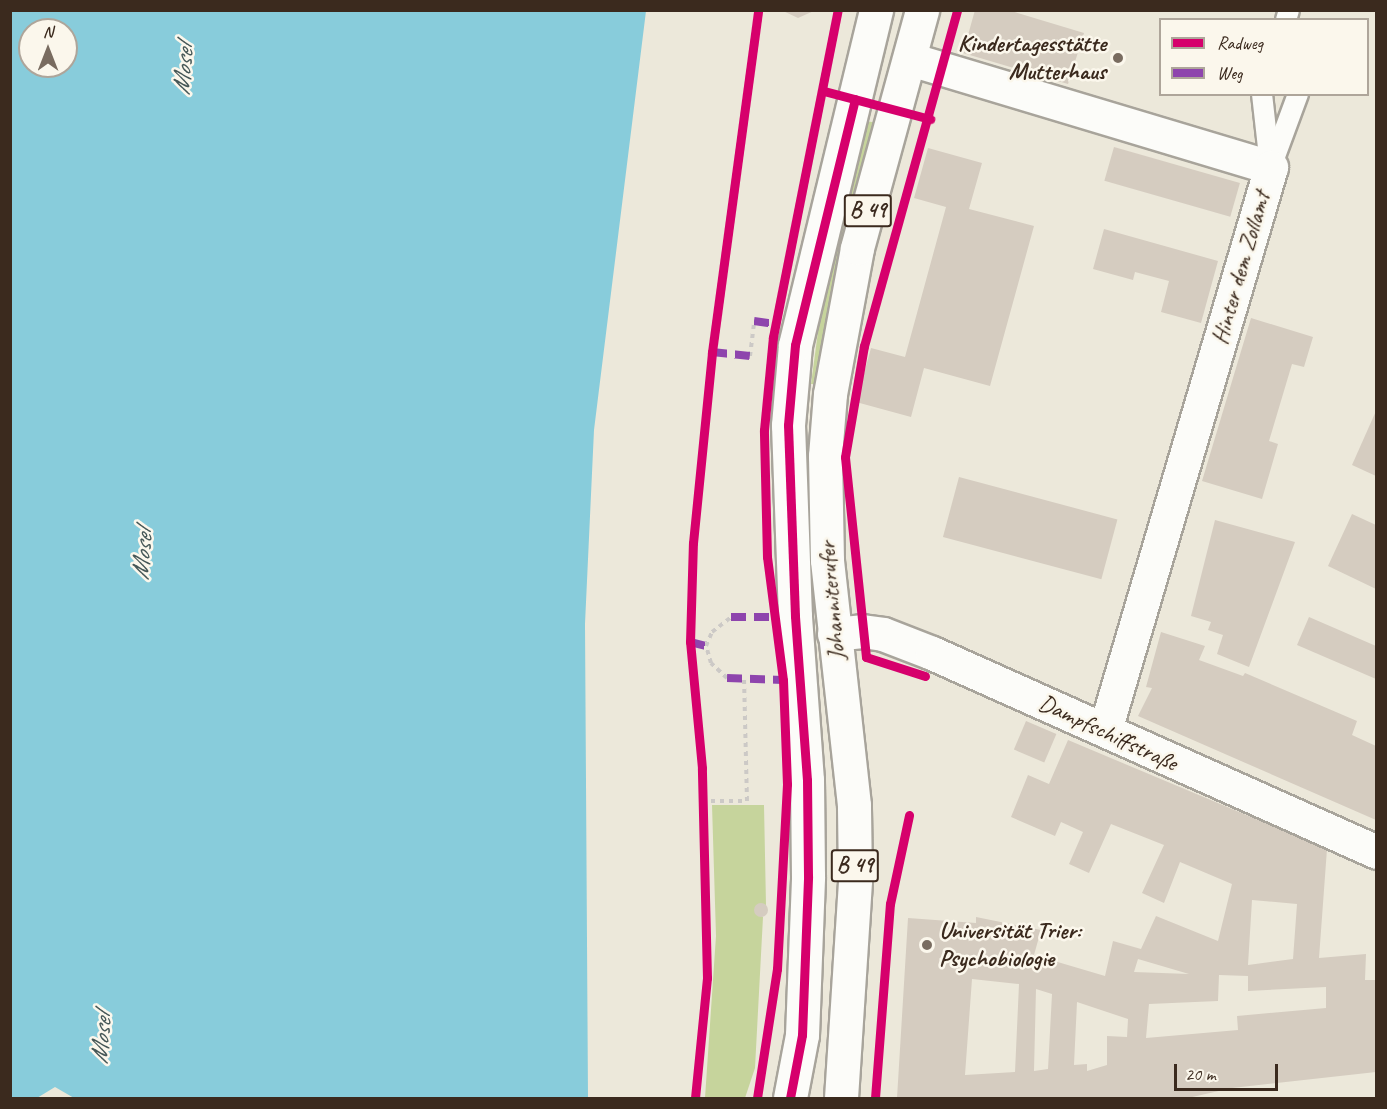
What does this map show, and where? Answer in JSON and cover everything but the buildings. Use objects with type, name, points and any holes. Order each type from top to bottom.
[{"type":"main road","name":"Johanniterufer","points":[[790,1098],[802,1035],[808,876],[807,780],[788,425],[795,345],[876,10]]},
{"type":"main road","points":[[887,10],[894,44],[910,59]]},
{"type":"main road","name":"B 49","points":[[910,59],[922,10]]},
{"type":"main road","name":"Johanniterufer","points":[[841,1098],[855,928],[854,805],[834,634],[825,510],[830,394],[857,248],[910,59]]},
{"type":"main road","name":"Hinter dem Zollamt","points":[[910,59],[1270,168],[1105,730]]},
{"type":"main road","name":"Dampfschiffstraße","points":[[834,634],[862,631],[883,634],[1105,730],[1377,852]]},
{"type":"main road","points":[[800,669],[809,650],[834,634]]},
{"type":"lane","points":[[1262,96],[1270,168]]},
{"type":"lane","points":[[1270,168],[1297,96]]},
{"type":"path","points":[[750,356],[754,321]]},
{"type":"path","points":[[727,678],[711,663],[706,646],[712,632],[731,617]]},
{"type":"path","points":[[702,801],[747,801],[744,679]]},
{"type":"green space","points":[[865,121],[879,123],[820,384],[811,384],[822,302]]},
{"type":"green space","points":[[712,805],[764,805],[766,905],[759,904],[755,910],[763,917],[755,1068],[745,1098],[705,1098],[716,936]]},
{"type":"water","name":"Mosel","points":[[10,11],[646,11],[594,430],[585,624],[588,1098],[74,1098],[55,1087],[37,1098],[11,1098]]},
{"type":"marked path","points":[[754,321],[775,324]]},
{"type":"marked path","points":[[712,352],[750,356]]},
{"type":"marked path","points":[[731,617],[774,617]]},
{"type":"marked path","points":[[690,642],[706,646]]},
{"type":"marked path","points":[[727,678],[783,680]]},
{"type":"cycle path","points":[[695,1098],[707,978],[702,768],[690,642],[693,543],[712,352],[758,10]]},
{"type":"cycle path","points":[[757,1098],[777,969],[787,784],[783,680],[767,557],[764,430],[773,337],[838,10]]},
{"type":"cycle path","points":[[925,676],[866,657],[845,457],[864,346],[957,10]]},
{"type":"cycle path","points":[[824,91],[930,119]]},
{"type":"cycle path","points":[[790,1098],[802,1035],[808,876],[807,780],[795,616],[788,425],[795,345],[855,99]]},
{"type":"cycle path","points":[[875,1098],[890,904],[909,815]]},
{"type":"place","name":"Kindertagesstätte Mutterhaus","points":[[1118,58]]},
{"type":"place","name":"Universität Trier: Psychobiologie","points":[[927,945]]}]
